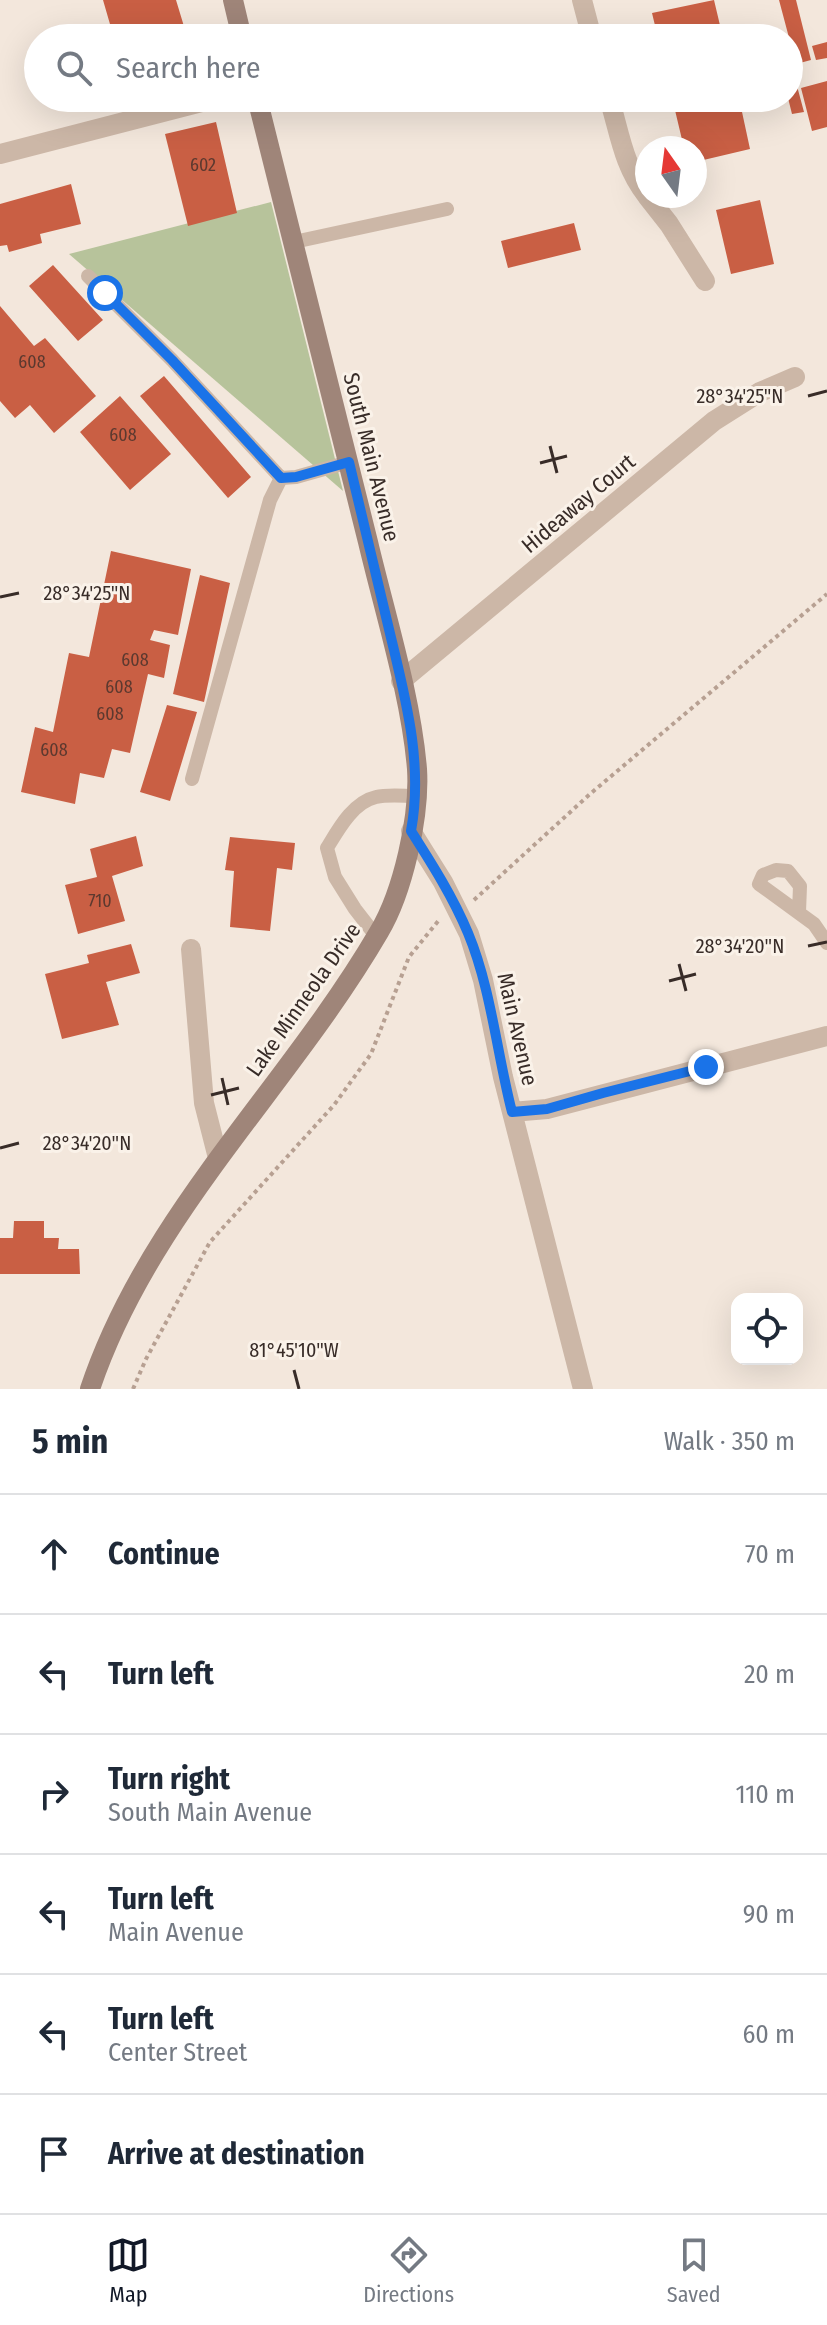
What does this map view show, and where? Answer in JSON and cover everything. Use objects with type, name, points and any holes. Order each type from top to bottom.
[{"type":"street","points":[[233,0],[239,24]]},
{"type":"street","points":[[582,0],[588,24]]},
{"type":"street","points":[[0,154],[163,112]]},
{"type":"street","name":"South Main Avenue","points":[[261,112],[401,681],[417,771],[411,831]]},
{"type":"street","points":[[613,112],[623,153],[635,180]]},
{"type":"street","points":[[656,208],[705,281]]},
{"type":"street","name":"Hideaway Court","points":[[401,681],[714,421],[760,392],[795,377]]},
{"type":"street","name":"Main Avenue","points":[[411,831],[443,882],[469,934],[483,980],[512,1112],[583,1389]]},
{"type":"street","name":"Lake Minneola Drive","points":[[90,1389],[116,1323],[145,1269],[218,1158],[326,1013],[376,936],[395,899],[411,831]]},
{"type":"street","points":[[191,949],[204,1103],[218,1158]]},
{"type":"street","points":[[512,1112],[547,1109],[827,1036]]},
{"type":"lane","points":[[294,242],[447,209]]},
{"type":"lane","points":[[88,276],[172,360],[281,478]]},
{"type":"lane","points":[[281,478],[296,477],[349,462]]},
{"type":"lane","points":[[192,779],[270,500],[281,478]]},
{"type":"lane","points":[[376,936],[335,877],[327,848],[339,828],[362,803],[377,796],[416,796]]},
{"type":"lane","points":[[799,912],[814,924],[827,943]]},
{"type":"path","points":[[133,1389],[146,1359],[210,1242],[334,1105],[371,1054],[409,957],[439,919],[475,899],[590,794],[827,594]]},
{"type":"green space","points":[[271,202],[343,491],[69,254]]},
{"type":"building","points":[[103,0],[176,0],[183,24],[110,24]]},
{"type":"building","points":[[714,0],[720,24],[655,24],[652,13]]},
{"type":"building","points":[[779,0],[796,0],[802,24],[785,24]]},
{"type":"building","points":[[803,28],[811,60],[803,62]]},
{"type":"building","points":[[827,42],[827,58],[816,60],[812,46]]},
{"type":"building","points":[[827,81],[827,127],[812,131],[803,87]]},
{"type":"building","points":[[675,112],[742,112],[750,149],[707,159],[707,136],[681,136]]},
{"type":"building","points":[[216,122],[237,213],[188,226],[165,134]]},
{"type":"building","points":[[71,184],[81,224],[40,234],[42,243],[9,252],[7,245],[0,246],[0,204]]},
{"type":"building","points":[[760,200],[774,264],[731,274],[716,210]]},
{"type":"building","points":[[574,223],[581,250],[508,268],[501,241]]},
{"type":"building","points":[[53,265],[103,320],[78,341],[29,286]]},
{"type":"building","points":[[0,306],[34,346],[45,338],[96,396],[54,433],[30,405],[15,418],[0,401]]},
{"type":"building","points":[[164,376],[251,477],[228,498],[140,396]]},
{"type":"building","points":[[120,396],[171,454],[130,490],[80,432]]},
{"type":"building","points":[[111,551],[191,569],[178,635],[154,630],[150,640],[170,645],[164,678],[148,674],[130,753],[112,749],[104,778],[80,773],[75,804],[21,792],[35,727],[53,732],[69,653],[89,657]]},
{"type":"building","points":[[200,575],[230,583],[204,702],[173,694]]},
{"type":"building","points":[[167,705],[197,712],[170,801],[140,792]]},
{"type":"building","points":[[136,836],[143,866],[112,876],[125,921],[78,934],[65,885],[97,877],[90,849]]},
{"type":"building","points":[[230,837],[295,843],[292,870],[277,868],[270,931],[230,927],[234,871],[225,870]]},
{"type":"building","points":[[131,944],[140,973],[106,982],[119,1025],[62,1039],[45,974],[89,963],[87,955]]},
{"type":"building","points":[[14,1221],[44,1221],[44,1238],[59,1238],[58,1249],[79,1249],[80,1274],[0,1274],[0,1238],[13,1238]]},
{"type":"route","points":[[105,293],[281,478],[296,477],[349,462],[405,698],[417,771],[411,831],[443,882],[469,934],[483,980],[512,1112],[547,1109],[706,1067]]}]
